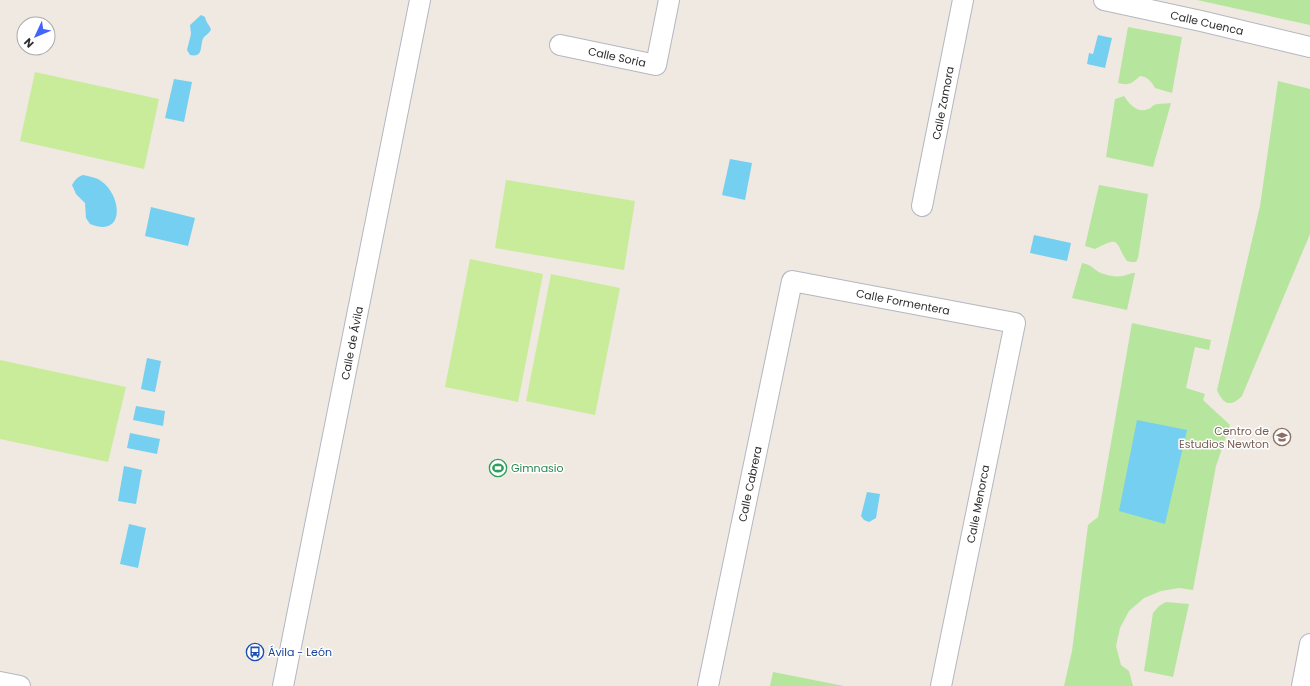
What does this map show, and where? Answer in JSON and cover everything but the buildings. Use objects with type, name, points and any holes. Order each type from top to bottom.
[{"type":"street","name":"Calle de Ávila","points":[[284,686],[420,0]]},
{"type":"street","name":"Calle Soria","points":[[560,45],[656,65],[669,0]]},
{"type":"street","name":"Calle Zamora","points":[[922,206],[963,0]]},
{"type":"street","name":"Calle Cuenca","points":[[1104,0],[1310,47]]},
{"type":"street","name":"Calle Formentera","points":[[792,281],[1015,323]]},
{"type":"street","name":"Calle Cabrera","points":[[708,686],[792,281]]},
{"type":"street","name":"Calle Menorca","points":[[942,686],[1015,323]]},
{"type":"street","points":[[1302,686],[1310,644]]},
{"type":"street","points":[[0,682],[20,686]]},
{"type":"green space","points":[[1197,0],[1310,0],[1310,25]]},
{"type":"green space","points":[[1128,27],[1182,37],[1172,93],[1155,88],[1149,80],[1140,76],[1130,83],[1118,83]]},
{"type":"green space","points":[[35,72],[159,99],[144,169],[20,141]]},
{"type":"green space","points":[[1278,81],[1310,89],[1310,234],[1242,396],[1234,402],[1227,403],[1222,399],[1217,390],[1260,206]]},
{"type":"green space","points":[[1124,96],[1131,105],[1141,110],[1149,109],[1156,104],[1171,103],[1153,167],[1106,157],[1115,99]]},
{"type":"green space","points":[[506,180],[635,201],[624,270],[495,248]]},
{"type":"green space","points":[[1099,185],[1148,194],[1138,258],[1136,262],[1127,261],[1114,242],[1110,242],[1095,249],[1085,246]]},
{"type":"green space","points":[[470,259],[543,274],[518,402],[445,387]]},
{"type":"green space","points":[[1082,263],[1089,265],[1100,273],[1111,276],[1123,276],[1135,273],[1127,310],[1072,298]]},
{"type":"green space","points":[[551,274],[620,288],[595,415],[526,401]]},
{"type":"green space","points":[[1132,323],[1211,340],[1209,350],[1195,347],[1186,388],[1205,394],[1203,400],[1230,425],[1216,466],[1193,590],[1179,588],[1161,591],[1144,598],[1129,611],[1120,628],[1116,646],[1121,665],[1129,671],[1133,686],[1064,686],[1072,651],[1088,525],[1098,517]]},
{"type":"green space","points":[[0,360],[126,387],[108,462],[0,439]]},
{"type":"green space","points":[[1166,602],[1189,604],[1173,677],[1144,671],[1153,613],[1159,606]]},
{"type":"green space","points":[[773,672],[844,686],[770,686]]},
{"type":"water","points":[[201,15],[205,17],[211,30],[204,37],[200,52],[195,55],[190,55],[187,50],[191,34],[190,25]]},
{"type":"water","points":[[1098,35],[1112,38],[1105,68],[1087,64],[1089,53],[1093,54]]},
{"type":"water","points":[[174,79],[192,82],[184,122],[165,118]]},
{"type":"water","points":[[730,159],[752,163],[745,200],[722,195]]},
{"type":"water","points":[[83,175],[98,179],[106,185],[112,194],[116,203],[117,212],[115,220],[110,225],[102,227],[90,224],[86,218],[85,203],[76,194],[72,185],[76,179]]},
{"type":"water","points":[[151,207],[195,218],[188,246],[145,236]]},
{"type":"water","points":[[1034,235],[1071,243],[1067,261],[1030,253]]},
{"type":"water","points":[[147,358],[161,361],[155,392],[141,389]]},
{"type":"water","points":[[136,406],[165,411],[163,426],[133,420]]},
{"type":"water","points":[[1137,420],[1187,430],[1165,524],[1119,511]]},
{"type":"water","points":[[130,433],[160,439],[157,454],[127,448]]},
{"type":"water","points":[[124,466],[142,470],[136,504],[118,501]]},
{"type":"water","points":[[867,492],[880,494],[876,518],[869,522],[864,520],[861,516]]},
{"type":"water","points":[[129,524],[146,528],[138,568],[120,564]]},
{"type":"place","name":"Centro de Estudios Newton","points":[[1282,437]]},
{"type":"place","name":"Gimnasio","points":[[498,468]]},
{"type":"place","name":"Ávila - León","points":[[255,652]]}]
